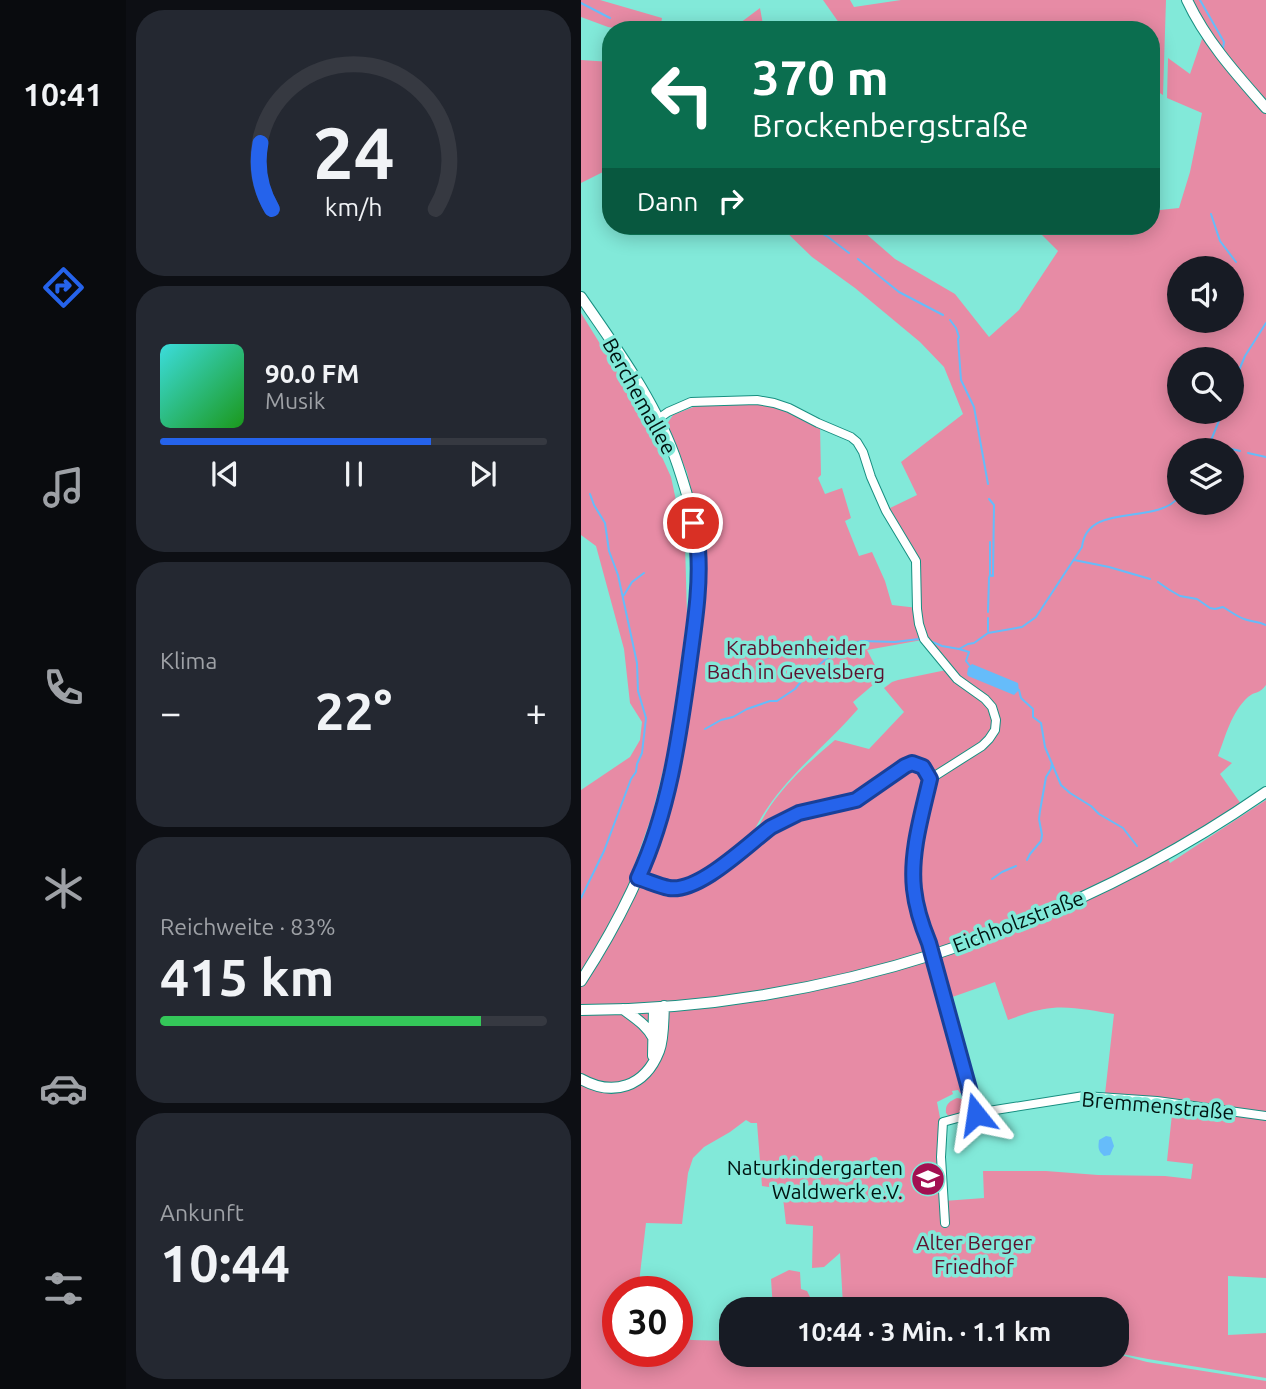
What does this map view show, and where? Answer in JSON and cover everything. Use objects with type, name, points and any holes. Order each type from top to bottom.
[{"type":"main road","points":[[1187,0],[1213,43],[1266,108]]},
{"type":"main road","name":"Berchemallee","points":[[581,296],[623,359],[658,419],[677,463],[688,498],[698,548],[698,599],[682,714],[673,767],[656,832],[614,928],[581,981]]},
{"type":"main road","name":"Eichholzstraße","points":[[581,1010],[659,1007],[726,1000],[809,986],[900,964],[970,942],[1043,915],[1114,883],[1208,830],[1266,792]]},
{"type":"main road","points":[[653,1062],[659,1007]]},
{"type":"main road","points":[[581,1079],[602,1088],[610,1088],[627,1086],[639,1079],[658,1054],[661,1042],[659,1007]]},
{"type":"main road","points":[[623,1009],[641,1022],[654,1039]]},
{"type":"street","points":[[658,419],[667,412],[691,402],[757,400],[789,408],[857,442],[886,512],[916,561],[917,609],[924,639],[957,679],[985,699],[992,707],[996,720],[995,730],[982,746],[930,779]]},
{"type":"street","points":[[638,878],[670,888],[693,885],[707,878],[783,820],[810,810],[856,800],[899,769],[912,763],[923,767],[930,779],[918,836],[913,871],[914,890],[976,1114]]},
{"type":"street","name":"Bremmenstraße","points":[[945,1223],[941,1157],[943,1122],[1084,1096],[1157,1101],[1266,1116]]},
{"type":"green space","points":[[581,0],[600,0],[662,18],[662,21],[602,21],[602,25],[581,17]]},
{"type":"green space","points":[[823,0],[850,0],[854,7],[901,0],[1166,0],[1163,95],[1160,93],[1160,21],[838,21]]},
{"type":"green space","points":[[1191,0],[1266,0],[1266,100],[1216,40]]},
{"type":"green space","points":[[760,8],[762,21],[743,21]]},
{"type":"green space","points":[[1203,36],[1266,114],[1266,685],[1248,697],[1237,710],[1218,756],[1232,763],[1220,774],[1241,804],[1164,851],[1170,863],[1266,800],[1266,1113],[1105,1094],[1114,1014],[1060,1008],[1035,1011],[1008,1020],[995,982],[941,1001],[968,1095],[958,1090],[952,1091],[953,1094],[937,1102],[941,1123],[944,1201],[984,1198],[983,1171],[1046,1171],[1191,1179],[1193,1164],[1167,1161],[1173,1105],[1266,1118],[1266,1278],[1228,1276],[1228,1335],[1266,1333],[1266,1378],[1129,1355],[1129,1297],[843,1297],[840,1253],[824,1267],[812,1268],[813,1226],[786,1224],[782,1189],[762,1186],[757,1123],[746,1120],[704,1147],[693,1158],[688,1173],[682,1224],[646,1223],[640,1276],[602,1276],[602,1367],[693,1367],[693,1340],[719,1341],[719,1367],[1129,1367],[1129,1357],[1266,1381],[1266,1389],[581,1389],[581,790],[630,757],[640,740],[642,722],[630,703],[624,649],[596,546],[581,535],[581,313],[628,389],[671,477],[685,543],[687,616],[669,746],[652,815],[629,880],[670,893],[676,887],[659,883],[647,876],[662,838],[677,772],[703,545],[687,472],[667,424],[673,415],[701,404],[742,401],[774,404],[820,425],[821,475],[818,478],[825,494],[842,488],[851,518],[845,521],[859,556],[872,552],[892,605],[918,608],[918,575],[888,509],[917,495],[901,462],[963,414],[944,367],[920,342],[855,288],[812,257],[789,235],[867,235],[895,259],[955,294],[989,337],[1019,310],[1058,251],[1042,235],[1160,235],[1160,210],[1179,208],[1190,172],[1202,113],[1167,98],[1168,58],[1190,74]],"holes":[[[922,640],[951,669],[898,680],[884,688],[904,712],[869,749],[835,740],[780,793],[751,838],[772,801],[799,769],[858,709],[853,702],[880,679],[867,650]]]},
{"type":"green space","points":[[581,60],[602,61],[602,172],[581,183]]},
{"type":"green space","points":[[957,1098],[967,1102],[970,1112],[950,1118],[946,1107]]},
{"type":"green space","points":[[789,1270],[800,1272],[801,1289],[807,1291],[810,1297],[772,1297],[771,1279]]},
{"type":"water","points":[[972,664],[1018,683],[1019,690],[1014,695],[968,676],[968,668]]},
{"type":"water","points":[[1106,1136],[1111,1137],[1114,1146],[1110,1155],[1104,1156],[1100,1151],[1099,1140]]},
{"type":"waterway","points":[[1200,0],[1224,42],[1223,48]]},
{"type":"waterway","points":[[581,3],[610,18]]},
{"type":"waterway","points":[[1211,214],[1220,241],[1231,256]]},
{"type":"waterway","points":[[825,235],[849,253]]},
{"type":"waterway","points":[[858,259],[899,292],[943,315]]},
{"type":"waterway","points":[[950,320],[959,337],[961,380],[974,407],[988,484]]},
{"type":"waterway","points":[[1244,358],[1266,323]]},
{"type":"waterway","points":[[1212,438],[1218,424]]},
{"type":"waterway","points":[[1248,453],[1266,457]]},
{"type":"waterway","points":[[581,898],[604,851],[636,772],[642,753],[646,718],[638,691],[637,663],[618,575],[609,551],[605,523],[590,494]]},
{"type":"waterway","points":[[988,612],[989,578],[990,575],[993,576],[994,505],[989,499]]},
{"type":"waterway","points":[[930,641],[959,649],[988,633],[1022,627],[1036,617],[1082,547],[1087,533],[1096,524],[1167,506]]},
{"type":"waterway","points":[[990,542],[990,575]]},
{"type":"waterway","points":[[1074,560],[1150,579]]},
{"type":"waterway","points":[[624,595],[632,582],[644,573]]},
{"type":"waterway","points":[[1158,582],[1180,596],[1197,599],[1210,608],[1223,607],[1241,618],[1266,625]]},
{"type":"waterway","points":[[988,618],[988,631]]},
{"type":"waterway","points":[[705,729],[747,709],[777,701],[795,689],[833,653],[848,645],[862,641],[895,642],[919,639]]},
{"type":"waterway","points":[[959,649],[969,652],[966,661],[970,666]]},
{"type":"waterway","points":[[1019,690],[1021,698],[1033,709],[1033,717],[1041,723],[1045,747],[1061,785],[1099,814],[1123,828],[1137,846]]},
{"type":"waterway","points":[[1027,860],[1041,841],[1040,811],[1046,777],[1052,763]]},
{"type":"waterway","points":[[992,879],[1016,866]]},
{"type":"place","name":"Naturkindergarten Waldwerk e.V.","points":[[928,1179]]},
{"type":"route","points":[[693,523],[698,548],[698,599],[683,708],[663,810],[638,878],[670,888],[693,885],[707,878],[783,820],[799,813],[856,800],[899,769],[912,763],[923,767],[930,779],[915,856],[914,890],[976,1114]]},
{"type":"park label","name":"Krabbenheider Bach in Gevelsberg","points":[[796,659]]},
{"type":"park label","name":"Alter Berger Friedhof","points":[[974,1254]]}]
